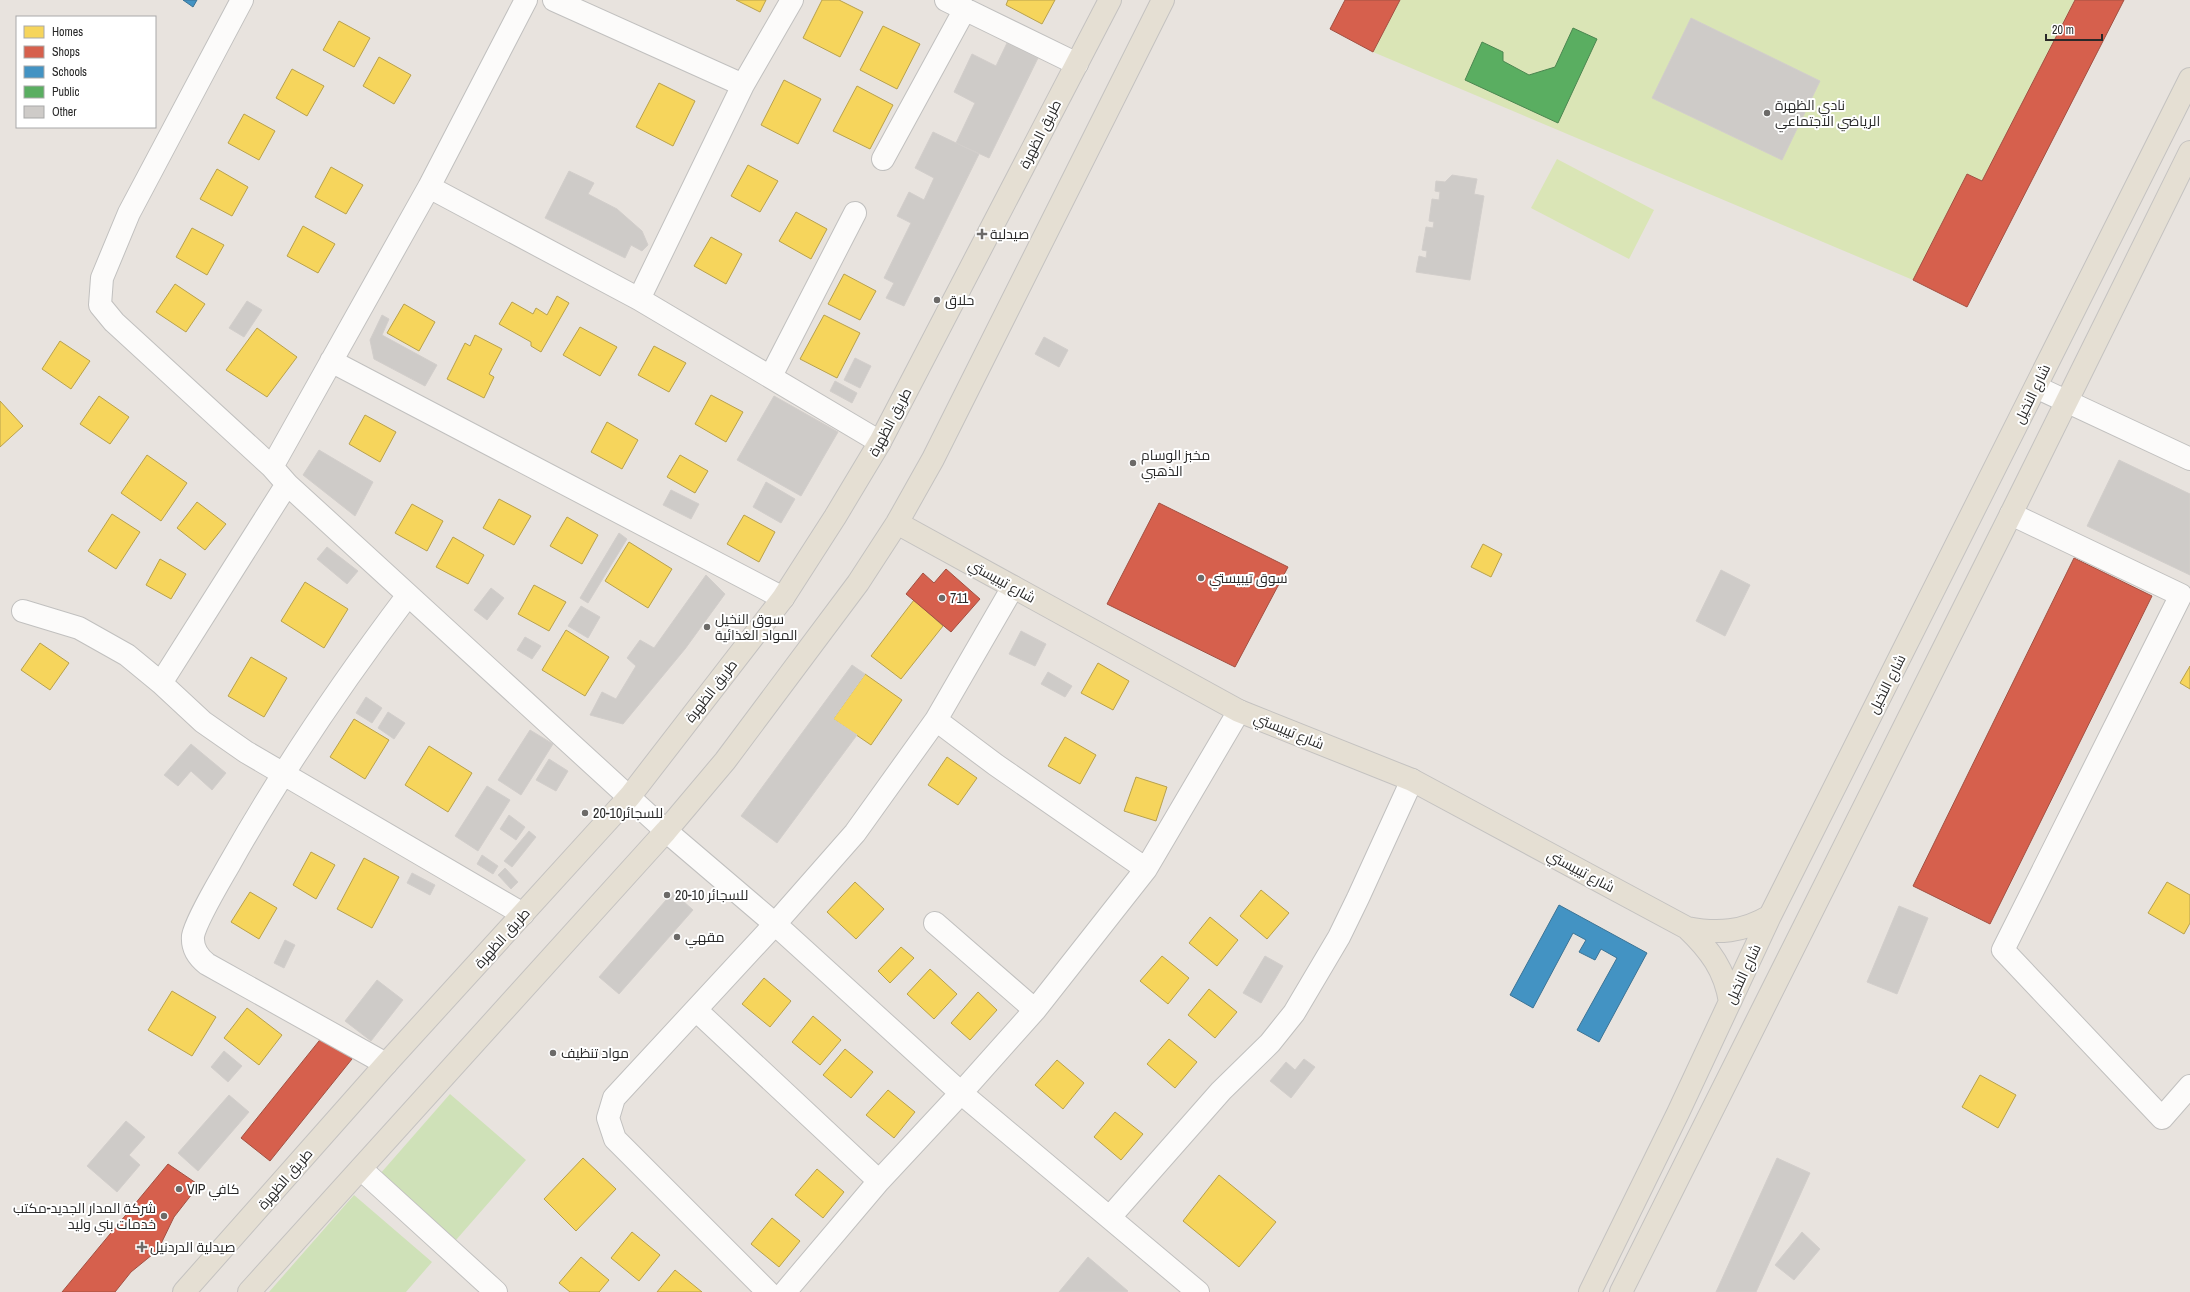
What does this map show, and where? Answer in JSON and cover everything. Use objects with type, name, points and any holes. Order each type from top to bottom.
[{"type":"main road","name":"طريق الظهرة","points":[[184,1292],[386,1064],[630,796],[783,598],[836,517],[880,442],[1110,0]]},
{"type":"main road","points":[[250,1292],[666,831],[725,761],[858,583],[897,523],[970,387],[1163,0]]},
{"type":"main road","name":"شارع النخيل","points":[[1590,1292],[1678,1113],[1770,916],[2190,79]]},
{"type":"main road","points":[[1621,1292],[2067,402],[2190,152]]},
{"type":"main road","name":"شارع تيبيستي","points":[[897,523],[1239,710],[1412,780],[1687,928]]},
{"type":"main road","points":[[1687,928],[1703,931],[1731,932],[1745,928],[1770,916]]},
{"type":"main road","points":[[1687,928],[1709,950],[1717,961],[1728,987],[1730,1002]]},
{"type":"main road","points":[[1678,1113],[1705,1126]]},
{"type":"street","points":[[242,0],[129,213],[102,278],[100,305],[114,322],[272,467],[287,484],[630,796],[666,831],[775,924],[961,1093],[1198,1292]]},
{"type":"street","points":[[272,467],[429,187],[526,0]]},
{"type":"street","points":[[554,0],[743,85]]},
{"type":"street","points":[[639,299],[743,85],[792,0]]},
{"type":"street","points":[[884,159],[955,4],[1077,64]]},
{"type":"street","points":[[429,187],[639,299],[880,442]]},
{"type":"street","points":[[771,376],[854,213]]},
{"type":"street","points":[[331,361],[783,598]]},
{"type":"street","points":[[2036,387],[2190,459]]},
{"type":"street","points":[[161,683],[287,484]]},
{"type":"street","points":[[2011,514],[2186,597],[2004,950],[2162,1118],[2190,1086]]},
{"type":"street","points":[[768,1292],[615,1139],[611,1131],[608,1118],[614,1098],[775,924],[855,833],[936,720],[1013,587]]},
{"type":"street","points":[[386,1064],[207,964],[198,955],[193,942],[196,928],[227,869],[283,773],[326,706],[408,595]]},
{"type":"street","points":[[23,611],[79,628],[127,655],[161,683],[203,722],[246,752],[523,914]]},
{"type":"street","points":[[785,1292],[879,1181],[961,1093],[1035,1010],[1146,869],[1239,710]]},
{"type":"street","points":[[936,720],[996,765],[1146,869]]},
{"type":"street","points":[[1110,1217],[1221,1091],[1270,1042],[1294,1013],[1358,898],[1412,780]]},
{"type":"street","points":[[935,923],[1035,1010]]},
{"type":"street","points":[[696,1010],[879,1181]]},
{"type":"street","points":[[360,1169],[496,1292]]},
{"type":"green space","name":"نادي الظهرة الرياضي الاجتماعي","points":[[1400,0],[2075,0],[1982,181],[1967,174],[1913,280],[1373,52]]},
{"type":"green space","points":[[1557,159],[1654,210],[1629,259],[1531,208]]},
{"type":"green space","points":[[450,1094],[526,1160],[456,1240],[380,1174]]},
{"type":"green space","points":[[354,1195],[432,1262],[406,1292],[269,1292]]},
{"type":"building: Homes","points":[[736,0],[766,0],[760,12]]},
{"type":"building: Homes","points":[[822,0],[839,0],[863,12],[840,57],[803,38]]},
{"type":"building: Homes","points":[[1008,0],[1055,0],[1042,24],[1006,5]]},
{"type":"building: Homes","points":[[339,21],[370,38],[354,67],[323,50]]},
{"type":"building: Homes","points":[[883,26],[920,44],[897,89],[860,70]]},
{"type":"building: Homes","points":[[379,57],[411,75],[394,104],[363,86]]},
{"type":"building: Homes","points":[[292,69],[324,86],[307,116],[276,98]]},
{"type":"building: Homes","points":[[784,80],[821,99],[798,144],[761,125]]},
{"type":"building: Homes","points":[[659,83],[695,101],[673,146],[636,127]]},
{"type":"building: Homes","points":[[857,86],[893,105],[870,149],[833,131]]},
{"type":"building: Homes","points":[[244,114],[275,131],[259,160],[228,143]]},
{"type":"building: Homes","points":[[748,165],[778,181],[760,212],[731,196]]},
{"type":"building: Homes","points":[[331,167],[363,185],[346,214],[315,197]]},
{"type":"building: Homes","points":[[217,169],[248,187],[232,216],[200,199]]},
{"type":"building: Homes","points":[[796,212],[827,229],[811,259],[779,241]]},
{"type":"building: Homes","points":[[303,226],[335,244],[318,273],[287,256]]},
{"type":"building: Homes","points":[[192,228],[224,245],[207,275],[176,257]]},
{"type":"building: Homes","points":[[711,237],[742,254],[726,284],[694,266]]},
{"type":"building: Homes","points":[[844,274],[876,291],[860,320],[828,304]]},
{"type":"building: Homes","points":[[175,284],[205,304],[186,332],[156,312]]},
{"type":"building: Homes","points":[[557,296],[569,303],[541,352],[531,346],[531,342],[499,324],[512,302],[533,314],[536,308],[547,315]]},
{"type":"building: Homes","points":[[404,304],[435,322],[419,351],[387,333]]},
{"type":"building: Homes","points":[[824,315],[860,333],[837,378],[800,359]]},
{"type":"building: Homes","points":[[580,327],[617,347],[600,376],[563,355]]},
{"type":"building: Homes","points":[[257,328],[297,357],[267,397],[226,370]]},
{"type":"building: Homes","points":[[475,335],[502,349],[489,374],[494,377],[484,398],[447,379],[465,343],[470,346]]},
{"type":"building: Homes","points":[[60,341],[90,361],[71,389],[42,369]]},
{"type":"building: Homes","points":[[654,346],[686,363],[669,392],[638,375]]},
{"type":"building: Homes","points":[[711,395],[743,412],[726,442],[695,424]]},
{"type":"building: Homes","points":[[99,396],[129,417],[110,444],[80,424]]},
{"type":"building: Homes","points":[[0,401],[23,426],[0,447]]},
{"type":"building: Homes","points":[[365,415],[396,432],[380,462],[349,444]]},
{"type":"building: Homes","points":[[607,422],[638,440],[622,469],[591,452]]},
{"type":"building: Homes","points":[[147,455],[187,483],[161,521],[121,493]]},
{"type":"building: Homes","points":[[680,455],[708,471],[695,493],[667,477]]},
{"type":"building: Homes","points":[[499,499],[531,516],[514,545],[483,528]]},
{"type":"building: Homes","points":[[197,502],[226,524],[205,550],[177,528]]},
{"type":"building: Homes","points":[[412,504],[443,521],[427,551],[395,533]]},
{"type":"building: Homes","points":[[112,514],[140,532],[116,569],[88,551]]},
{"type":"building: Homes","points":[[744,515],[775,532],[759,562],[727,544]]},
{"type":"building: Homes","points":[[567,517],[598,535],[582,564],[550,546]]},
{"type":"building: Homes","points":[[453,537],[484,555],[468,584],[436,567]]},
{"type":"building: Homes","points":[[629,542],[672,569],[648,608],[605,581]]},
{"type":"building: Homes","points":[[1483,544],[1502,554],[1491,577],[1471,567]]},
{"type":"building: Homes","points":[[160,559],[186,574],[171,599],[146,585]]},
{"type":"building: Homes","points":[[305,582],[348,609],[324,648],[281,621]]},
{"type":"building: Homes","points":[[534,585],[566,602],[549,631],[518,614]]},
{"type":"building: Homes","points":[[914,600],[943,626],[901,679],[871,656]]},
{"type":"building: Homes","points":[[566,630],[609,657],[585,696],[542,670]]},
{"type":"building: Homes","points":[[40,643],[69,663],[50,690],[21,670]]},
{"type":"building: Homes","points":[[251,657],[287,678],[264,717],[228,696]]},
{"type":"building: Homes","points":[[1098,663],[1129,681],[1113,710],[1081,693]]},
{"type":"building: Homes","points":[[2190,666],[2190,689],[2180,683]]},
{"type":"building: Homes","points":[[865,674],[902,700],[871,745],[833,719]]},
{"type":"building: Homes","points":[[354,719],[389,740],[365,779],[330,757]]},
{"type":"building: Homes","points":[[1065,737],[1096,755],[1080,784],[1048,766]]},
{"type":"building: Homes","points":[[429,746],[472,773],[448,812],[405,785]]},
{"type":"building: Homes","points":[[947,757],[977,778],[958,805],[928,785]]},
{"type":"building: Homes","points":[[1136,777],[1167,787],[1156,821],[1124,811]]},
{"type":"building: Homes","points":[[311,852],[335,865],[316,899],[293,885]]},
{"type":"building: Homes","points":[[364,858],[399,877],[372,928],[337,909]]},
{"type":"building: Homes","points":[[855,882],[884,909],[856,939],[827,912]]},
{"type":"building: Homes","points":[[2167,882],[2190,895],[2190,923],[2184,934],[2148,913]]},
{"type":"building: Homes","points":[[1261,890],[1289,913],[1267,939],[1240,916]]},
{"type":"building: Homes","points":[[250,892],[277,908],[259,939],[231,922]]},
{"type":"building: Homes","points":[[1210,917],[1238,940],[1217,966],[1189,943]]},
{"type":"building: Homes","points":[[901,947],[914,958],[890,983],[878,971]]},
{"type":"building: Homes","points":[[1162,956],[1189,978],[1168,1004],[1140,981]]},
{"type":"building: Homes","points":[[930,969],[957,994],[934,1019],[907,994]]},
{"type":"building: Homes","points":[[764,978],[791,1001],[770,1027],[742,1004]]},
{"type":"building: Homes","points":[[1209,989],[1237,1012],[1215,1038],[1188,1015]]},
{"type":"building: Homes","points":[[172,991],[216,1017],[192,1056],[148,1030]]},
{"type":"building: Homes","points":[[978,992],[997,1010],[970,1040],[951,1023]]},
{"type":"building: Homes","points":[[247,1008],[282,1035],[259,1065],[224,1038]]},
{"type":"building: Homes","points":[[813,1016],[841,1040],[820,1065],[792,1042]]},
{"type":"building: Homes","points":[[1169,1039],[1197,1062],[1175,1088],[1147,1064]]},
{"type":"building: Homes","points":[[845,1049],[873,1072],[851,1098],[823,1075]]},
{"type":"building: Homes","points":[[1057,1060],[1084,1083],[1063,1109],[1035,1085]]},
{"type":"building: Homes","points":[[1980,1075],[2016,1095],[1998,1128],[1962,1107]]},
{"type":"building: Homes","points":[[888,1090],[915,1112],[894,1138],[866,1115]]},
{"type":"building: Homes","points":[[1115,1112],[1143,1134],[1121,1160],[1094,1137]]},
{"type":"building: Homes","points":[[583,1158],[616,1189],[576,1231],[544,1199]]},
{"type":"building: Homes","points":[[817,1169],[844,1192],[823,1218],[795,1195]]},
{"type":"building: Homes","points":[[1219,1175],[1276,1222],[1239,1267],[1183,1221]]},
{"type":"building: Homes","points":[[772,1218],[800,1241],[779,1267],[751,1244]]},
{"type":"building: Homes","points":[[632,1232],[660,1255],[639,1281],[611,1258]]},
{"type":"building: Homes","points":[[581,1257],[609,1280],[599,1292],[570,1292],[559,1283]]},
{"type":"building: Homes","points":[[675,1270],[702,1292],[657,1292]]},
{"type":"building: Shops","points":[[1345,0],[1400,0],[1373,52],[1330,29]]},
{"type":"building: Shops","points":[[2075,0],[2124,0],[1967,307],[1913,280],[1967,174],[1982,181]]},
{"type":"building: Shops","name":"سوق تيبيستي","points":[[1159,503],[1288,567],[1235,667],[1107,604]]},
{"type":"building: Shops","points":[[2074,558],[2152,596],[1990,924],[1913,886]]},
{"type":"building: Shops","points":[[946,569],[980,599],[951,632],[906,594],[923,573],[934,583]]},
{"type":"building: Shops","points":[[323,1036],[352,1059],[270,1161],[241,1138]]},
{"type":"building: Shops","points":[[168,1164],[199,1185],[174,1217],[158,1250],[131,1272],[115,1292],[62,1292]]},
{"type":"building: Schools","points":[[183,0],[197,0],[193,7]]},
{"type":"building: Schools","points":[[1559,905],[1647,953],[1599,1042],[1577,1030],[1617,958],[1601,949],[1595,960],[1579,952],[1586,940],[1573,933],[1533,1008],[1510,995]]},
{"type":"building: Public","points":[[1573,28],[1597,39],[1558,123],[1465,80],[1482,42],[1503,52],[1503,61],[1529,75],[1555,67]]},
{"type":"building: Other","points":[[1691,18],[1820,81],[1782,160],[1652,98]]},
{"type":"building: Other","points":[[1007,43],[1038,58],[989,158],[956,143],[975,103],[954,92],[972,54],[996,66]]},
{"type":"building: Other","points":[[933,132],[979,154],[904,306],[886,298],[894,283],[884,278],[911,223],[897,216],[909,192],[924,200],[934,178],[915,168]]},
{"type":"building: Other","points":[[569,171],[594,183],[588,194],[617,209],[642,231],[648,245],[642,251],[631,245],[625,258],[545,218]]},
{"type":"building: Other","points":[[1452,175],[1477,179],[1474,194],[1484,196],[1470,280],[1416,272],[1419,256],[1426,258],[1427,251],[1422,250],[1426,227],[1433,228],[1434,222],[1429,221],[1432,199],[1439,200],[1440,192],[1435,191],[1436,181],[1445,182]]},
{"type":"building: Other","points":[[247,301],[262,310],[244,337],[229,328]]},
{"type":"building: Other","points":[[382,315],[389,319],[382,335],[437,365],[425,386],[374,359],[370,340]]},
{"type":"building: Other","points":[[1044,337],[1068,350],[1059,367],[1035,354]]},
{"type":"building: Other","points":[[855,358],[871,366],[860,388],[844,380]]},
{"type":"building: Other","points":[[835,381],[857,393],[852,403],[830,391]]},
{"type":"building: Other","points":[[774,396],[838,432],[801,496],[737,460]]},
{"type":"building: Other","points":[[319,450],[373,482],[355,516],[303,475]]},
{"type":"building: Other","points":[[2119,460],[2190,494],[2190,575],[2087,526]]},
{"type":"building: Other","points":[[766,482],[795,499],[781,523],[753,507]]},
{"type":"building: Other","points":[[671,490],[699,504],[691,519],[663,505]]},
{"type":"building: Other","points":[[619,533],[627,539],[588,603],[580,598]]},
{"type":"building: Other","points":[[327,547],[358,571],[347,584],[317,559]]},
{"type":"building: Other","points":[[1721,570],[1750,585],[1725,636],[1696,621]]},
{"type":"building: Other","points":[[706,575],[725,594],[685,649],[623,724],[590,715],[602,692],[616,699],[636,666],[627,658],[640,640],[654,648]]},
{"type":"building: Other","points":[[491,588],[504,598],[487,620],[474,610]]},
{"type":"building: Other","points":[[581,606],[600,617],[588,638],[568,626]]},
{"type":"building: Other","points":[[1021,631],[1046,644],[1035,666],[1009,654]]},
{"type":"building: Other","points":[[525,637],[541,646],[532,659],[517,650]]},
{"type":"building: Other","points":[[852,665],[865,674],[833,719],[857,735],[777,843],[741,816]]},
{"type":"building: Other","points":[[1048,672],[1072,686],[1065,697],[1041,684]]},
{"type":"building: Other","points":[[366,697],[382,708],[372,723],[356,713]]},
{"type":"building: Other","points":[[388,712],[405,723],[394,739],[378,728]]},
{"type":"building: Other","points":[[530,730],[553,744],[521,795],[498,780]]},
{"type":"building: Other","points":[[191,744],[226,773],[212,790],[191,771],[178,786],[164,775]]},
{"type":"building: Other","points":[[549,759],[568,771],[556,791],[536,780]]},
{"type":"building: Other","points":[[487,786],[510,800],[478,851],[455,836]]},
{"type":"building: Other","points":[[509,815],[525,827],[516,840],[500,829]]},
{"type":"building: Other","points":[[529,831],[536,837],[512,867],[504,861]]},
{"type":"building: Other","points":[[482,855],[498,866],[493,874],[477,864]]},
{"type":"building: Other","points":[[505,868],[518,882],[511,889],[498,875]]},
{"type":"building: Other","points":[[412,873],[435,885],[430,895],[407,883]]},
{"type":"building: Other","points":[[673,892],[693,910],[619,994],[599,977]]},
{"type":"building: Other","points":[[1899,906],[1928,918],[1897,994],[1867,982]]},
{"type":"building: Other","points":[[285,940],[295,945],[284,968],[274,963]]},
{"type":"building: Other","points":[[1265,956],[1283,966],[1261,1003],[1243,993]]},
{"type":"building: Other","points":[[377,980],[403,1000],[371,1041],[345,1021]]},
{"type":"building: Other","points":[[224,1051],[242,1066],[228,1082],[211,1067]]},
{"type":"building: Other","points":[[1304,1059],[1315,1067],[1291,1098],[1270,1081],[1286,1062],[1295,1070]]},
{"type":"building: Other","points":[[229,1095],[249,1112],[198,1171],[178,1153]]},
{"type":"building: Other","points":[[126,1121],[145,1137],[129,1155],[140,1165],[117,1192],[87,1166]]},
{"type":"building: Other","points":[[1777,1158],[1810,1173],[1756,1292],[1716,1292]]},
{"type":"building: Other","points":[[1802,1232],[1820,1249],[1794,1280],[1775,1265]]},
{"type":"building: Other","points":[[1088,1257],[1128,1291],[1059,1292]]},
{"type":"place","name":"نادي الظهرة الرياضي الاجتماعي","points":[[1767,113]]},
{"type":"place","name":"صيدلية","points":[[982,234]]},
{"type":"place","name":"حلاق","points":[[937,300]]},
{"type":"place","name":"مخبز الوسام الذهبي","points":[[1133,463]]},
{"type":"place","name":"سوق تيبيستي","points":[[1201,578]]},
{"type":"place","name":"711","points":[[942,598]]},
{"type":"place","name":"سوق النخيل المواد الغذائية","points":[[707,627]]},
{"type":"place","name":"20-10للسجائر","points":[[585,813]]},
{"type":"place","name":"20-10 للسجائر","points":[[667,895]]},
{"type":"place","name":"مقهي","points":[[677,937]]},
{"type":"place","name":"مواد تنظيف","points":[[553,1053]]},
{"type":"place","name":"VIP كافي","points":[[179,1189]]},
{"type":"place","name":"شركة المدار الجديد-مكتب خدمات بني وليد","points":[[164,1216]]},
{"type":"place","name":"صيدلية الدردنيل","points":[[142,1247]]}]
